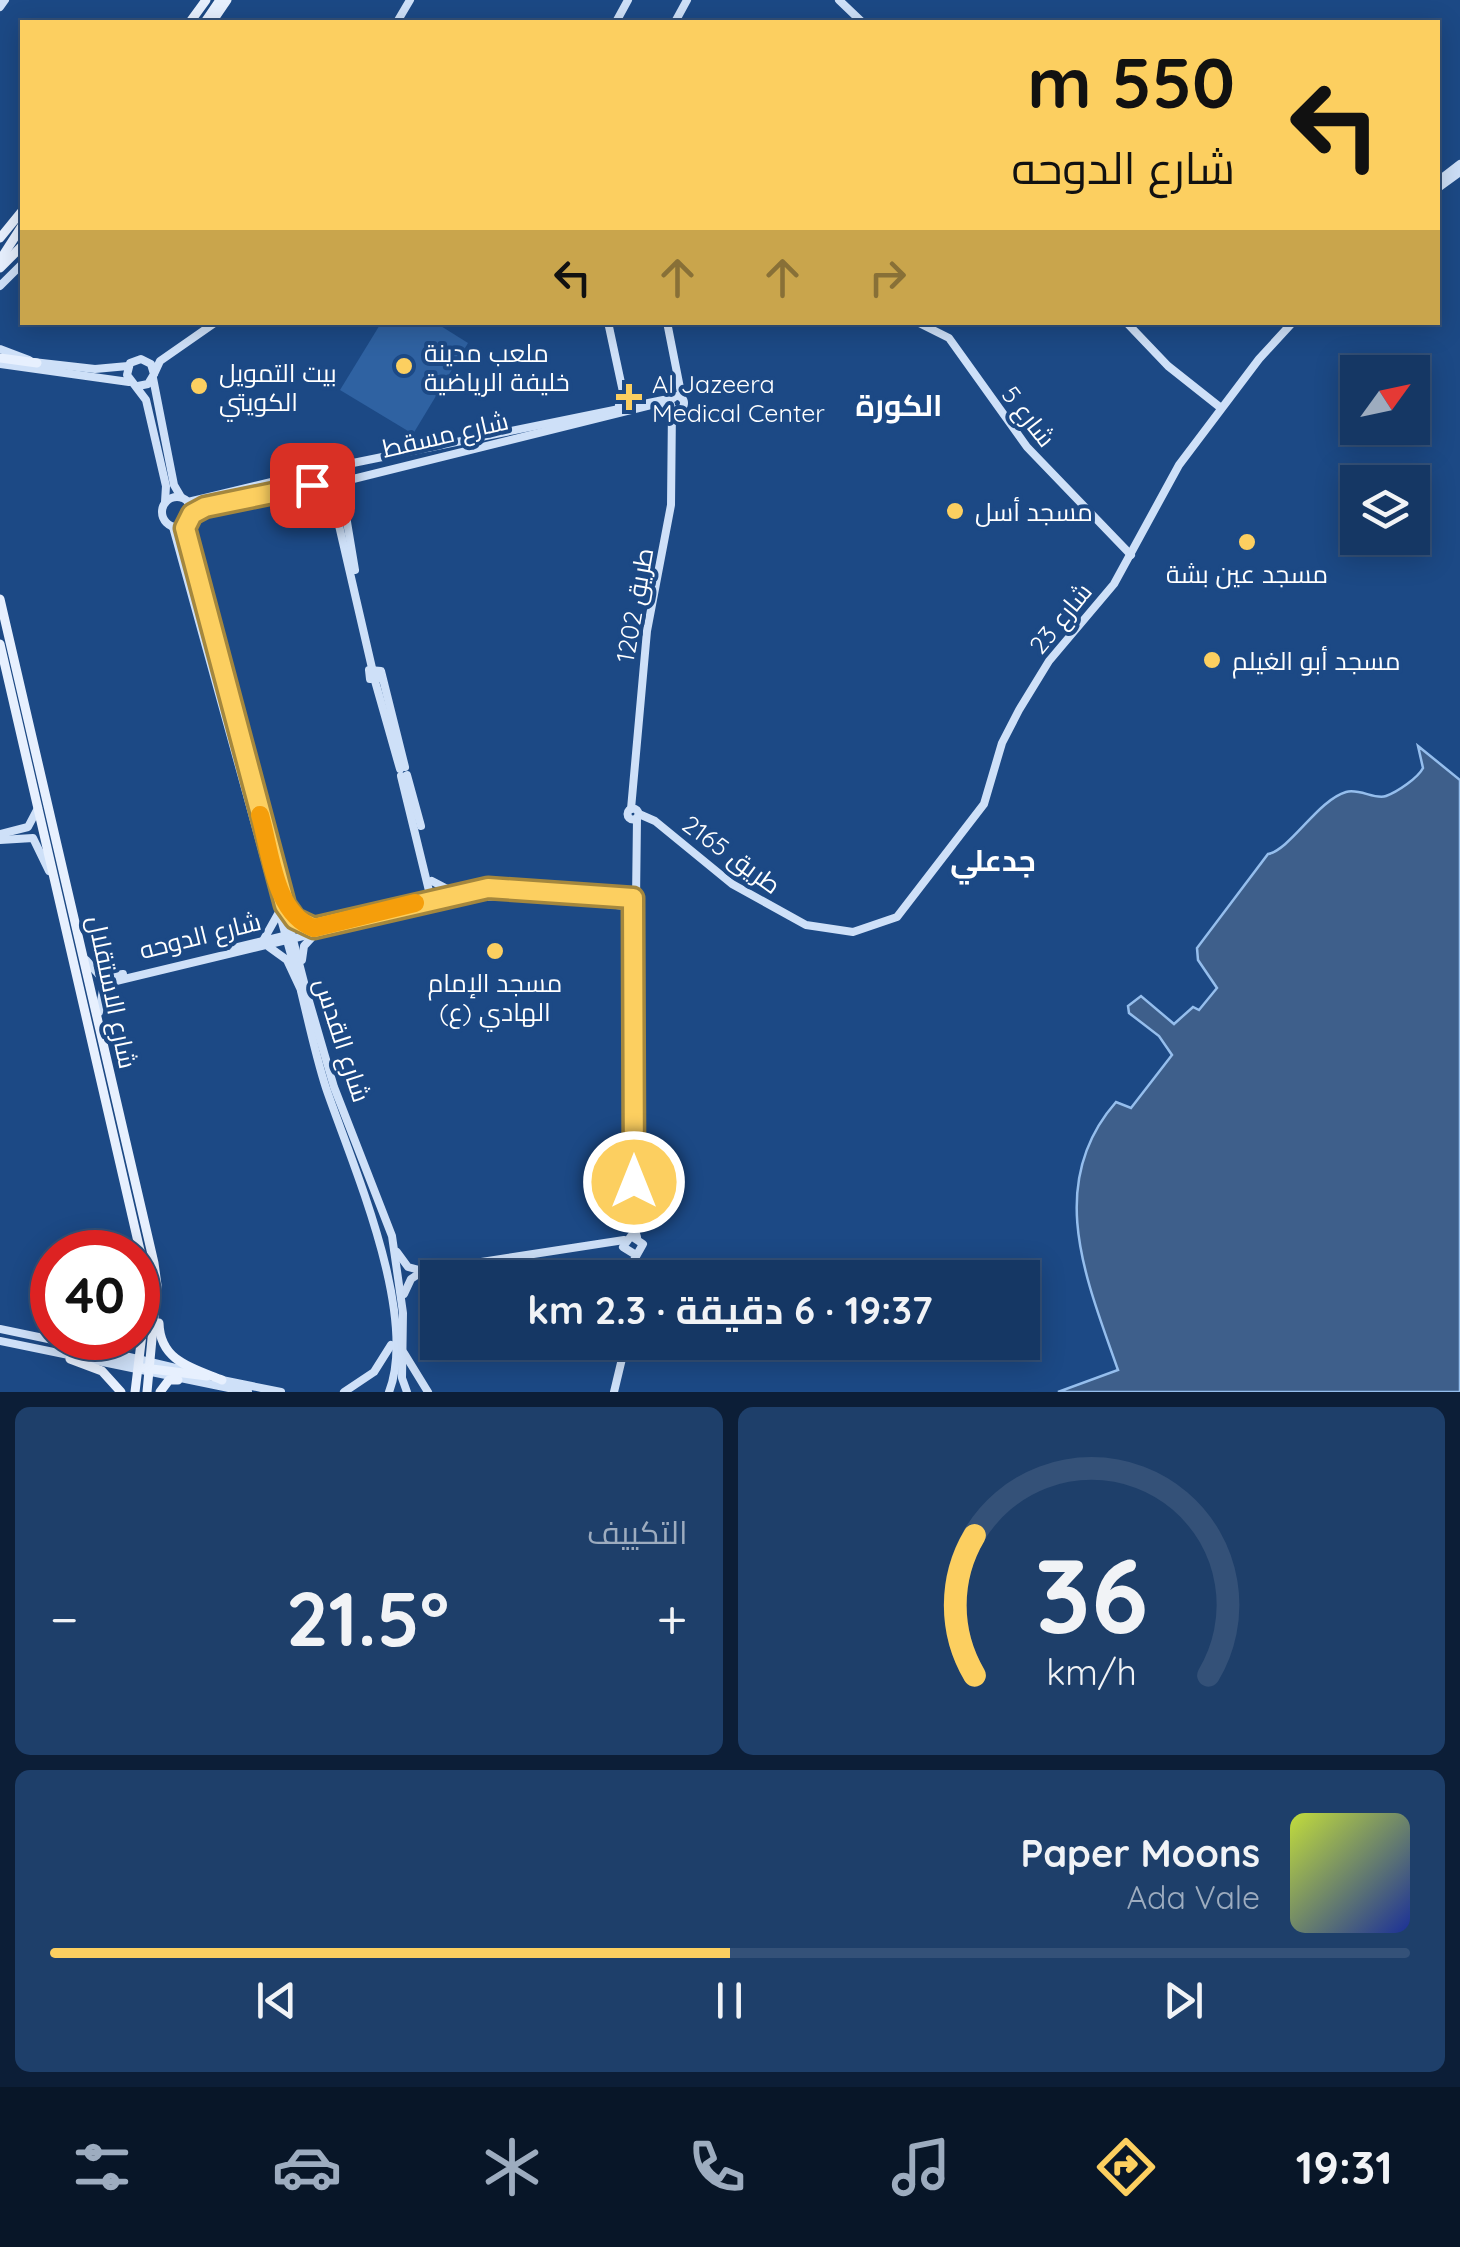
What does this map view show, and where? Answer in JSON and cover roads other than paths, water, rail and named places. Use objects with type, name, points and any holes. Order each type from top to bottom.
[{"type":"main road","points":[[207,20],[224,0]]},
{"type":"main road","points":[[0,238],[20,213]]},
{"type":"main road","points":[[0,257],[20,229]]},
{"type":"main road","points":[[0,272],[20,252]]},
{"type":"main road","points":[[0,356],[38,364]]},
{"type":"main road","name":"شارع الاستقلال","points":[[0,600],[86,958],[144,1230]]},
{"type":"main road","name":"شارع الاستقلال","points":[[0,644],[135,1230]]},
{"type":"main road","points":[[160,1338],[166,1351],[222,1380]]},
{"type":"main road","points":[[75,1360],[102,1371],[122,1392]]},
{"type":"main road","points":[[145,1360],[145,1366],[206,1376]]},
{"type":"main road","name":"شارع الاستقلال","points":[[145,1360],[145,1366]]},
{"type":"main road","name":"شارع الاستقلال","points":[[141,1392],[146,1360]]},
{"type":"main road","points":[[160,1392],[173,1379]]},
{"type":"street","points":[[0,8],[5,0]]},
{"type":"street","points":[[839,0],[860,20]]},
{"type":"street","points":[[0,257],[20,236]]},
{"type":"street","points":[[0,286],[20,266]]},
{"type":"street","points":[[38,364],[128,366],[184,343],[209,325]]},
{"type":"street","points":[[0,356],[134,384],[153,376],[160,361],[209,325]]},
{"type":"street","points":[[609,325],[623,392],[619,405]]},
{"type":"street","points":[[668,325],[680,382],[675,402]]},
{"type":"street","name":"شارع 5","points":[[923,325],[948,338],[1016,434],[1111,537],[1132,552]]},
{"type":"street","points":[[1129,325],[1168,366],[1221,408]]},
{"type":"street","name":"شارع 23","points":[[863,931],[889,922],[912,902],[950,844],[984,804],[1002,743],[1050,660],[1104,598],[1170,480],[1221,408],[1290,325]]},
{"type":"street","points":[[145,360],[153,376],[174,485],[192,514]]},
{"type":"street","points":[[128,366],[134,384],[146,400],[165,502],[162,516],[173,527],[186,524],[192,514],[302,485],[325,488],[343,484]]},
{"type":"street","points":[[623,392],[636,402]]},
{"type":"street","name":"شارع مسقط","points":[[343,465],[619,405],[675,402]]},
{"type":"street","name":"شارع مسقط","points":[[343,484],[675,402]]},
{"type":"street","name":"طريق 1202","points":[[634,814],[648,631],[670,505],[675,402]]},
{"type":"street","name":"طريق 1202","points":[[634,814],[646,666],[675,498],[675,402]]},
{"type":"street","points":[[670,445],[674,458]]},
{"type":"street","points":[[165,502],[317,471],[328,460],[343,465],[346,524],[374,667]]},
{"type":"street","points":[[317,471],[346,524]]},
{"type":"street","points":[[336,508],[374,667]]},
{"type":"street","name":"شارع القدس","points":[[186,524],[285,905],[289,937],[326,1089],[358,1166],[388,1276],[394,1330],[394,1376],[389,1392]]},
{"type":"street","name":"شارع القدس","points":[[173,527],[278,914],[289,937]]},
{"type":"street","points":[[374,667],[368,674],[377,679],[434,901]]},
{"type":"street","points":[[0,837],[28,826],[38,808]]},
{"type":"street","points":[[629,1260],[633,1223],[630,902],[634,814]]},
{"type":"street","name":"طريق 2165","points":[[634,814],[652,818],[728,880],[776,911],[818,929],[863,931]]},
{"type":"street","points":[[0,837],[36,840],[56,892]]},
{"type":"street","points":[[428,877],[444,890],[458,892]]},
{"type":"street","points":[[418,902],[428,877]]},
{"type":"street","name":"شارع الدوحه","points":[[86,958],[94,972],[104,978],[238,950],[458,892],[507,888],[630,902]]},
{"type":"street","name":"شارع الدوحه","points":[[315,931],[418,902],[488,894],[630,902]]},
{"type":"street","points":[[285,905],[295,919],[315,931],[302,951],[304,992]]},
{"type":"street","points":[[278,914],[264,943],[287,960],[304,992]]},
{"type":"street","name":"شارع الدوحه","points":[[100,1026],[98,1004],[106,986],[165,967]]},
{"type":"street","name":"شارع القدس","points":[[304,992],[317,1017],[334,1087],[382,1201],[394,1246],[403,1313],[402,1378],[407,1392]]},
{"type":"street","points":[[484,1260],[629,1245]]},
{"type":"street","points":[[394,1246],[408,1267],[420,1271]]},
{"type":"street","points":[[403,1313],[406,1286],[420,1274]]},
{"type":"street","points":[[0,1329],[30,1335]]},
{"type":"street","points":[[344,1392],[381,1365],[394,1330]]},
{"type":"street","points":[[0,1341],[30,1348]]},
{"type":"street","points":[[402,1348],[428,1392]]},
{"type":"street","points":[[89,1360],[145,1366]]},
{"type":"street","points":[[104,1360],[145,1366]]},
{"type":"street","points":[[125,1360],[173,1379],[248,1392]]},
{"type":"street","points":[[612,1392],[620,1360]]},
{"type":"street","points":[[206,1376],[281,1392]]},
{"type":"place","name":"ملعب مدينة خليفة الرياضية","points":[[404,366]]},
{"type":"place","name":"بيت التمويل الكويتي","points":[[199,386]]},
{"type":"place","name":"Al Jazeera Medical Center","points":[[629,397]]},
{"type":"place","name":"مسجد أسل","points":[[955,511]]},
{"type":"place","name":"مسجد عين بشة","points":[[1247,542]]},
{"type":"place","name":"مسجد أبو الغيلم","points":[[1212,660]]},
{"type":"place","name":"مسجد الإمام الهادي (ع)","points":[[495,951]]},
{"type":"district","name":"الكورة","points":[[899,405]]},
{"type":"district","name":"جدعلي","points":[[993,860]]}]
